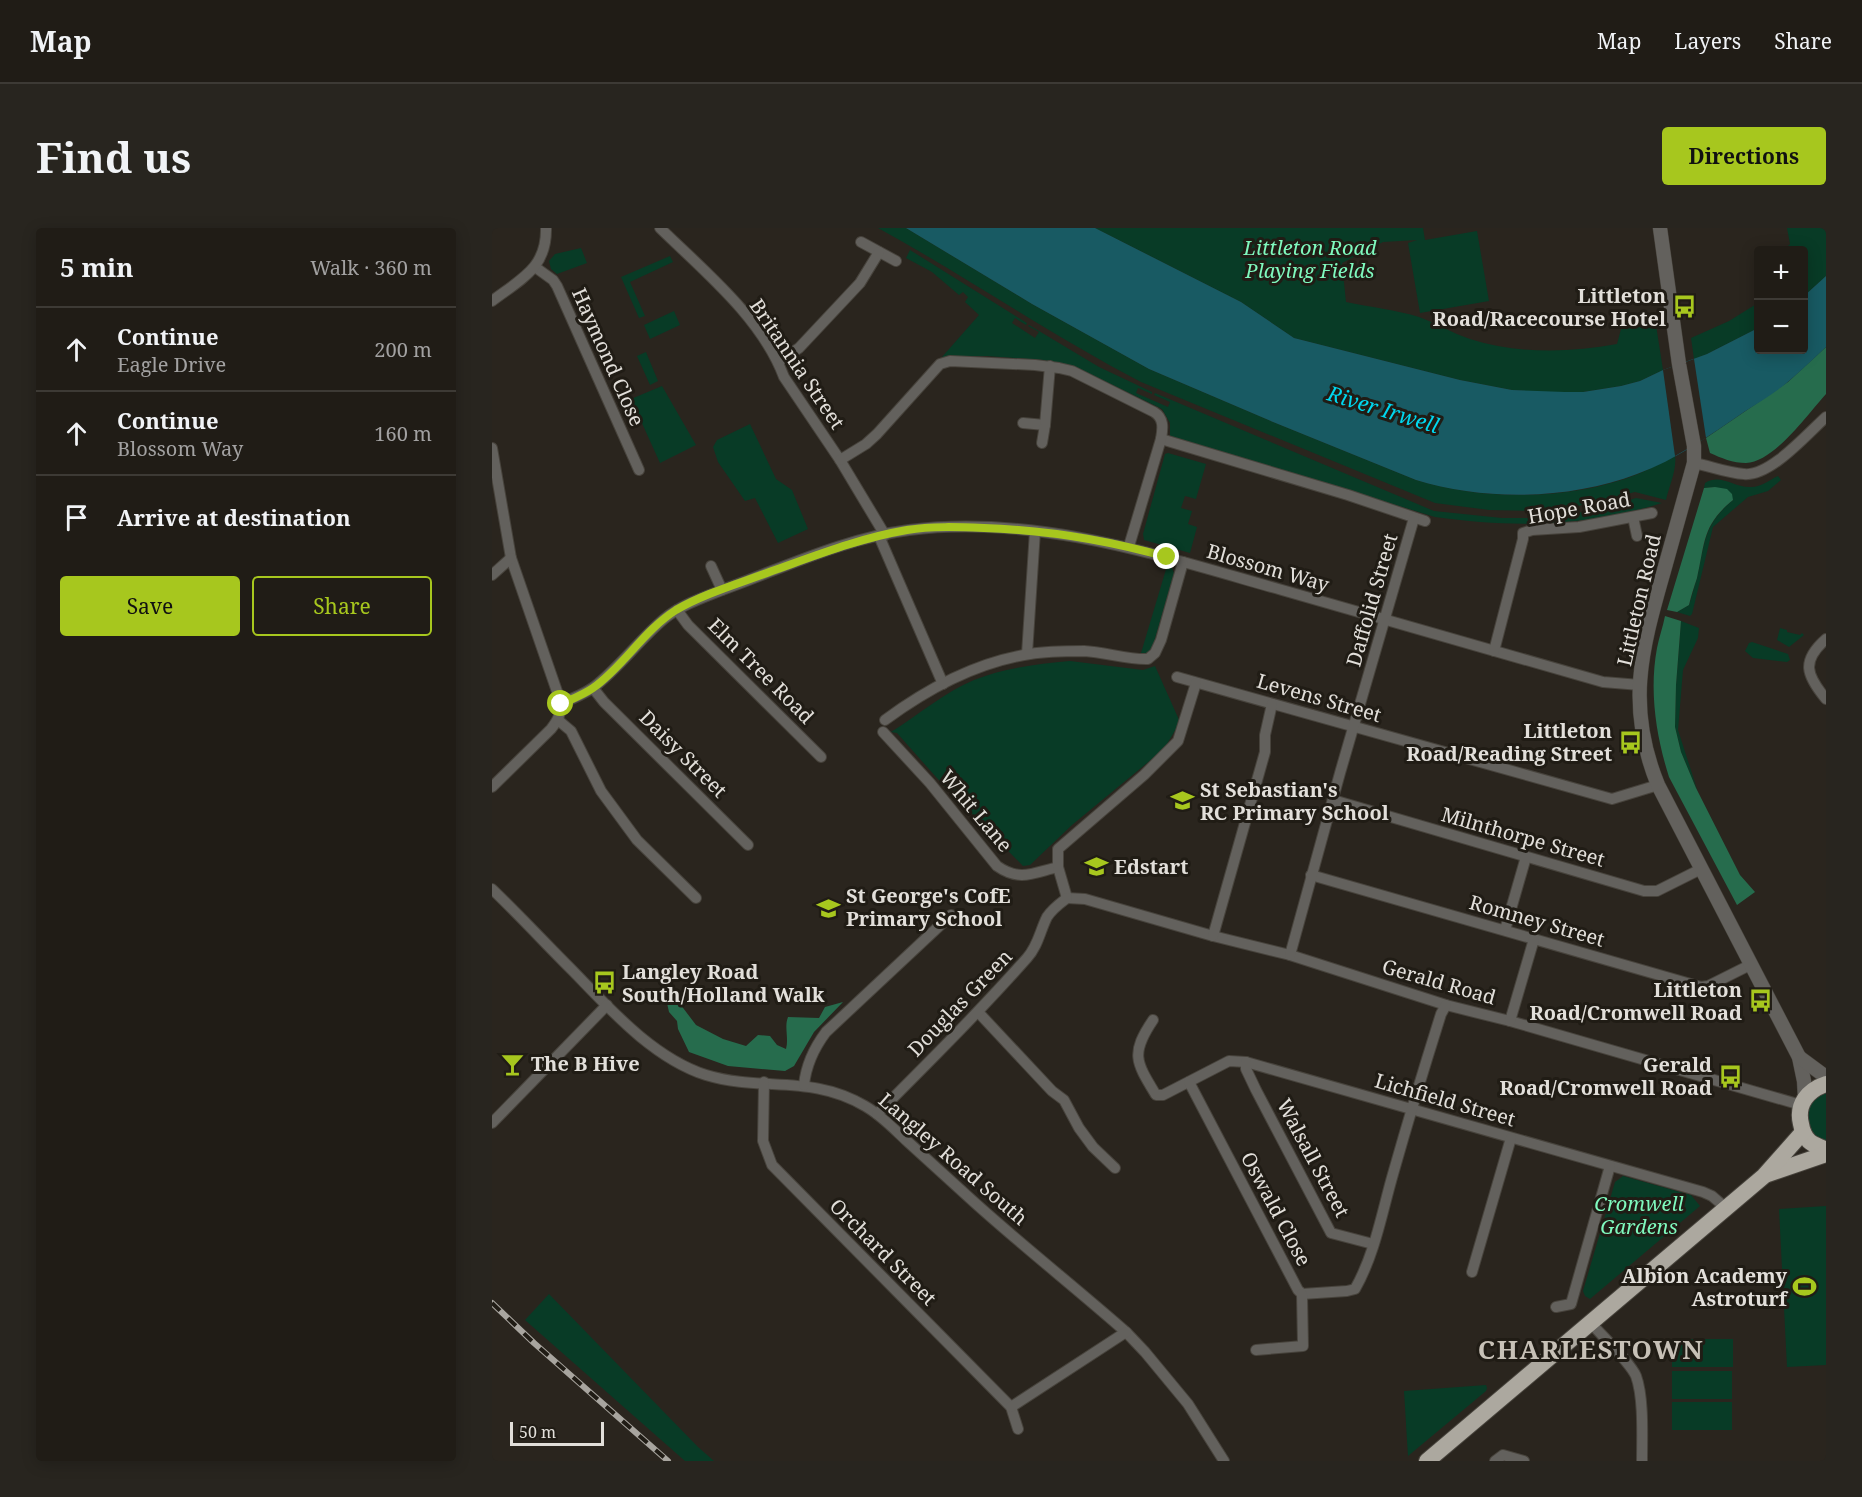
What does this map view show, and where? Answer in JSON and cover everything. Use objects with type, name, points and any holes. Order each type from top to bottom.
[{"type":"highway","points":[[1826,1084],[1816,1087],[1803,1102],[1799,1117],[1803,1132],[1810,1142],[1826,1152]]},
{"type":"highway","points":[[1427,1461],[1764,1176],[1803,1132]]},
{"type":"highway","points":[[1764,1176],[1826,1152]]},
{"type":"street","points":[[492,301],[539,263],[545,246],[547,228]]},
{"type":"street","name":"Britannia Street","points":[[660,228],[735,302],[764,340],[778,362],[784,377],[840,460],[882,535],[944,684]]},
{"type":"street","name":"Littleton Road","points":[[1660,228],[1679,364],[1694,446],[1694,463],[1645,640],[1640,668],[1642,731],[1658,785],[1799,1057],[1804,1081],[1803,1102]]},
{"type":"street","points":[[861,242],[896,261]]},
{"type":"street","points":[[778,362],[799,348],[860,283],[879,252]]},
{"type":"street","name":"Haymond Close","points":[[535,267],[553,279],[557,286],[639,470]]},
{"type":"street","points":[[840,460],[872,439],[944,362],[1050,366],[1072,371],[1159,415],[1162,426],[1161,439],[1129,546]]},
{"type":"street","points":[[1042,443],[1050,366]]},
{"type":"street","points":[[1694,463],[1743,474],[1754,473],[1772,466],[1826,417]]},
{"type":"street","points":[[1023,423],[1045,425]]},
{"type":"street","name":"Daffolid Street","points":[[1161,439],[1348,495],[1420,520],[1384,620],[1290,955]]},
{"type":"street","points":[[492,448],[511,558],[561,704],[558,720],[551,729],[492,787]]},
{"type":"street","name":"Hope Road","points":[[1494,651],[1523,533],[1532,530],[1579,527],[1652,513]]},
{"type":"street","points":[[1634,517],[1637,536]]},
{"type":"street","name":"Blossom Way","points":[[561,704],[593,688],[655,627],[677,610],[722,590],[824,552],[882,535],[909,530],[958,527],[1035,531],[1129,546],[1603,682],[1640,685]]},
{"type":"street","points":[[1027,654],[1035,531]]},
{"type":"street","points":[[492,575],[511,558]]},
{"type":"street","points":[[885,720],[914,699],[944,684],[986,665],[1027,654],[1086,651],[1148,658],[1155,653],[1161,640],[1183,562]]},
{"type":"street","points":[[711,566],[722,590]]},
{"type":"street","name":"Elm Tree Road","points":[[677,610],[688,625],[821,757]]},
{"type":"street","points":[[1826,639],[1810,657],[1809,663],[1814,685],[1826,699]]},
{"type":"street","name":"Levens Street","points":[[1177,677],[1612,799],[1658,785]]},
{"type":"street","points":[[1067,898],[1058,867],[1058,849],[1144,775],[1178,741],[1196,682]]},
{"type":"street","name":"Daisy Street","points":[[593,688],[604,702],[748,845]]},
{"type":"street","points":[[1213,936],[1265,753],[1265,735],[1272,704]]},
{"type":"street","points":[[558,720],[571,731],[601,791],[637,840],[696,898]]},
{"type":"street","name":"Whit Lane","points":[[883,732],[930,783],[997,866],[1007,873],[1024,876],[1058,867]]},
{"type":"street","name":"Milnthorpe Street","points":[[1333,800],[1644,891],[1658,891],[1701,869]]},
{"type":"street","points":[[1505,930],[1526,857]]},
{"type":"street","name":"Romney Street","points":[[1311,875],[1701,987],[1708,986],[1750,965]]},
{"type":"street","name":"Langley Road South","points":[[492,889],[607,1005],[657,1049],[684,1066],[721,1079],[804,1085],[838,1093],[877,1114],[991,1218],[1126,1332],[1188,1404],[1224,1461]]},
{"type":"street","name":"Gerald Road","points":[[1067,898],[1085,899],[1213,936],[1290,955],[1446,1005],[1803,1102]]},
{"type":"street","name":"Douglas Green","points":[[877,1114],[1029,956],[1038,944],[1048,916],[1067,898]]},
{"type":"street","points":[[804,1085],[812,1054],[826,1032],[951,915]]},
{"type":"street","points":[[1510,1021],[1534,939]]},
{"type":"street","points":[[492,1123],[607,1005]]},
{"type":"street","points":[[1373,1244],[1411,1109],[1441,1014],[1446,1005]]},
{"type":"street","points":[[978,1011],[1064,1100],[1079,1128],[1093,1147],[1115,1168]]},
{"type":"street","name":"Lichfield Street","points":[[1153,1020],[1141,1039],[1138,1054],[1142,1072],[1156,1095],[1163,1095],[1229,1061],[1246,1062],[1703,1192],[1712,1196],[1726,1208]]},
{"type":"street","name":"Littleton Road","points":[[1799,1057],[1826,1077]]},
{"type":"street","name":"Walsall Street","points":[[1246,1062],[1246,1069],[1256,1090],[1330,1233],[1373,1244]]},
{"type":"street","name":"Oswald Close","points":[[1188,1082],[1302,1294],[1355,1289],[1373,1244]]},
{"type":"street","name":"Orchard Street","points":[[764,1083],[763,1141],[772,1165],[1011,1407],[1018,1429]]},
{"type":"street","points":[[1472,1272],[1511,1138]]},
{"type":"street","points":[[1556,1307],[1571,1304],[1610,1166]]},
{"type":"street","points":[[1256,1350],[1303,1346],[1302,1294]]},
{"type":"street","points":[[1590,1322],[1628,1364],[1636,1377],[1642,1416],[1642,1461]]},
{"type":"street","points":[[1011,1407],[1126,1332]]},
{"type":"street","points":[[1496,1461],[1503,1455],[1524,1461]]},
{"type":"green space","points":[[878,228],[906,228],[1032,304],[1149,369],[1416,480],[1470,492],[1527,495],[1556,493],[1612,483],[1638,474],[1675,456],[1674,472],[1666,500],[1635,492],[1574,507],[1532,511],[1489,510],[1435,503],[1141,382],[1074,345]]},
{"type":"green space","name":"Littleton Road Playing Fields","points":[[1095,228],[1423,228],[1425,240],[1477,231],[1489,301],[1420,313],[1408,243],[1417,240],[1383,242],[1342,263],[1346,302],[1392,310],[1425,319],[1470,339],[1525,350],[1580,349],[1617,344],[1621,329],[1656,325],[1663,370],[1640,381],[1583,392],[1512,390],[1460,380],[1294,338],[1241,302]]},
{"type":"green space","points":[[1787,228],[1826,228],[1826,276],[1808,292],[1808,246],[1788,246],[1790,244]]},
{"type":"green space","points":[[581,248],[587,263],[557,274],[551,269],[549,261],[555,254]]},
{"type":"green space","points":[[910,250],[1027,323],[1026,325],[1015,318],[1012,323],[1035,338],[1039,332],[1029,325],[1099,367],[1152,394],[1138,388],[1136,393],[1168,407],[1170,402],[1154,395],[1155,393],[1434,511],[1502,518],[1527,518],[1597,510],[1636,498],[1662,503],[1605,517],[1577,521],[1521,524],[1464,521],[1435,517],[1170,436],[1170,423],[1162,409],[1075,367],[1043,360],[987,356],[942,357],[979,315],[965,302],[968,297],[963,292],[959,295],[932,272],[906,258]]},
{"type":"green space","points":[[670,256],[673,262],[630,282],[645,316],[639,318],[621,277]]},
{"type":"green space","points":[[1754,305],[1754,330],[1694,359],[1691,338],[1729,321]]},
{"type":"green space","points":[[674,311],[680,325],[650,339],[644,325]]},
{"type":"green space","points":[[1826,347],[1826,394],[1790,436],[1768,455],[1757,461],[1746,463],[1732,461],[1710,453],[1706,438],[1788,382]]},
{"type":"green space","points":[[646,352],[658,381],[650,385],[637,356]]},
{"type":"green space","points":[[662,386],[696,445],[660,463],[631,399]]},
{"type":"green space","points":[[750,424],[776,479],[792,490],[808,529],[778,543],[755,498],[745,501],[718,462],[713,447],[717,440]]},
{"type":"green space","points":[[1165,454],[1206,464],[1196,499],[1185,496],[1181,508],[1192,511],[1188,524],[1197,527],[1190,553],[1144,540],[1143,534]]},
{"type":"green space","points":[[1778,476],[1781,480],[1768,491],[1748,497],[1713,527],[1692,614],[1690,616],[1677,612],[1689,605],[1711,526],[1723,509],[1733,500],[1715,487],[1704,488],[1705,483],[1711,480],[1722,480],[1745,487],[1755,487]]},
{"type":"green space","points":[[1704,488],[1727,489],[1732,494],[1733,500],[1715,518],[1706,535],[1689,605],[1677,612],[1667,610]]},
{"type":"green space","points":[[1167,566],[1172,568],[1174,573],[1152,649],[1141,653]]},
{"type":"green space","points":[[1665,616],[1681,621],[1675,727],[1681,752],[1696,788],[1740,875],[1755,892],[1737,905],[1669,777],[1664,761],[1657,730],[1654,681],[1657,648]]},
{"type":"green space","points":[[1681,621],[1699,628],[1698,638],[1683,670],[1678,730],[1698,792],[1681,752],[1675,727]]},
{"type":"green space","points":[[1780,628],[1787,632],[1804,635],[1789,647],[1777,640]]},
{"type":"green space","points":[[1752,642],[1788,654],[1790,660],[1787,662],[1753,658],[1745,651]]},
{"type":"green space","points":[[1070,661],[1143,670],[1155,666],[1180,722],[1164,749],[1072,825],[1030,865],[1023,866],[936,777],[897,733],[891,732],[942,697],[974,680],[1033,665]]},
{"type":"green space","points":[[674,996],[696,1025],[723,1039],[746,1046],[758,1035],[770,1036],[777,1045],[786,1049],[788,1017],[819,1018],[825,1007],[843,1002],[814,1032],[794,1066],[785,1071],[728,1066],[689,1052],[678,1029],[677,1021],[669,1012],[667,1003]]},
{"type":"green space","points":[[1826,1093],[1826,1142],[1812,1132],[1807,1118],[1812,1103]]},
{"type":"green space","name":"Cromwell Gardens","points":[[1623,1176],[1691,1195],[1700,1206],[1590,1299],[1583,1291],[1615,1182]]},
{"type":"green space","name":"Albion Academy Astroturf","points":[[1826,1206],[1826,1365],[1787,1367],[1779,1209]]},
{"type":"green space","points":[[549,1294],[714,1461],[685,1461],[525,1320]]},
{"type":"green space","points":[[1672,1339],[1733,1339],[1733,1367],[1672,1367]]},
{"type":"green space","points":[[1672,1371],[1732,1371],[1732,1399],[1672,1399]]},
{"type":"green space","points":[[1486,1385],[1486,1391],[1408,1456],[1404,1391]]},
{"type":"green space","points":[[1672,1402],[1732,1402],[1732,1430],[1672,1430]]},
{"type":"water","name":"River Irwell","points":[[906,228],[1095,228],[1241,302],[1294,338],[1460,380],[1512,390],[1583,392],[1621,386],[1640,381],[1707,354],[1754,330],[1754,354],[1808,354],[1808,292],[1826,276],[1826,347],[1773,393],[1665,462],[1611,483],[1583,489],[1527,495],[1498,494],[1470,492],[1416,480],[1273,422],[1149,369],[1032,304]]},
{"type":"pier","points":[[1694,359],[1706,438],[1675,456],[1663,370]]},
{"type":"railway","points":[[492,1303],[668,1461]]},
{"type":"place","name":"Littleton Road/Racecourse Hotel","points":[[1684,307]]},
{"type":"place","name":"Littleton Road/Reading Street","points":[[1630,743]]},
{"type":"place","name":"St Sebastian's RC Primary School","points":[[1182,801]]},
{"type":"place","name":"Edstart","points":[[1096,867]]},
{"type":"place","name":"St George's CofE Primary School","points":[[828,908]]},
{"type":"place","name":"Langley Road South/Holland Walk","points":[[604,983]]},
{"type":"place","name":"Littleton Road/Cromwell Road","points":[[1760,1001]]},
{"type":"place","name":"The B Hive","points":[[513,1064]]},
{"type":"place","name":"Gerald Road/Cromwell Road","points":[[1730,1076]]},
{"type":"place","name":"Albion Academy Astroturf","points":[[1805,1287]]},
{"type":"district","name":"CHARLESTOWN","points":[[1591,1350]]},
{"type":"route","points":[[561,704],[593,688],[665,618],[686,605],[824,552],[879,536],[909,530],[958,527],[1005,528],[1062,534],[1129,546],[1167,557]]}]
